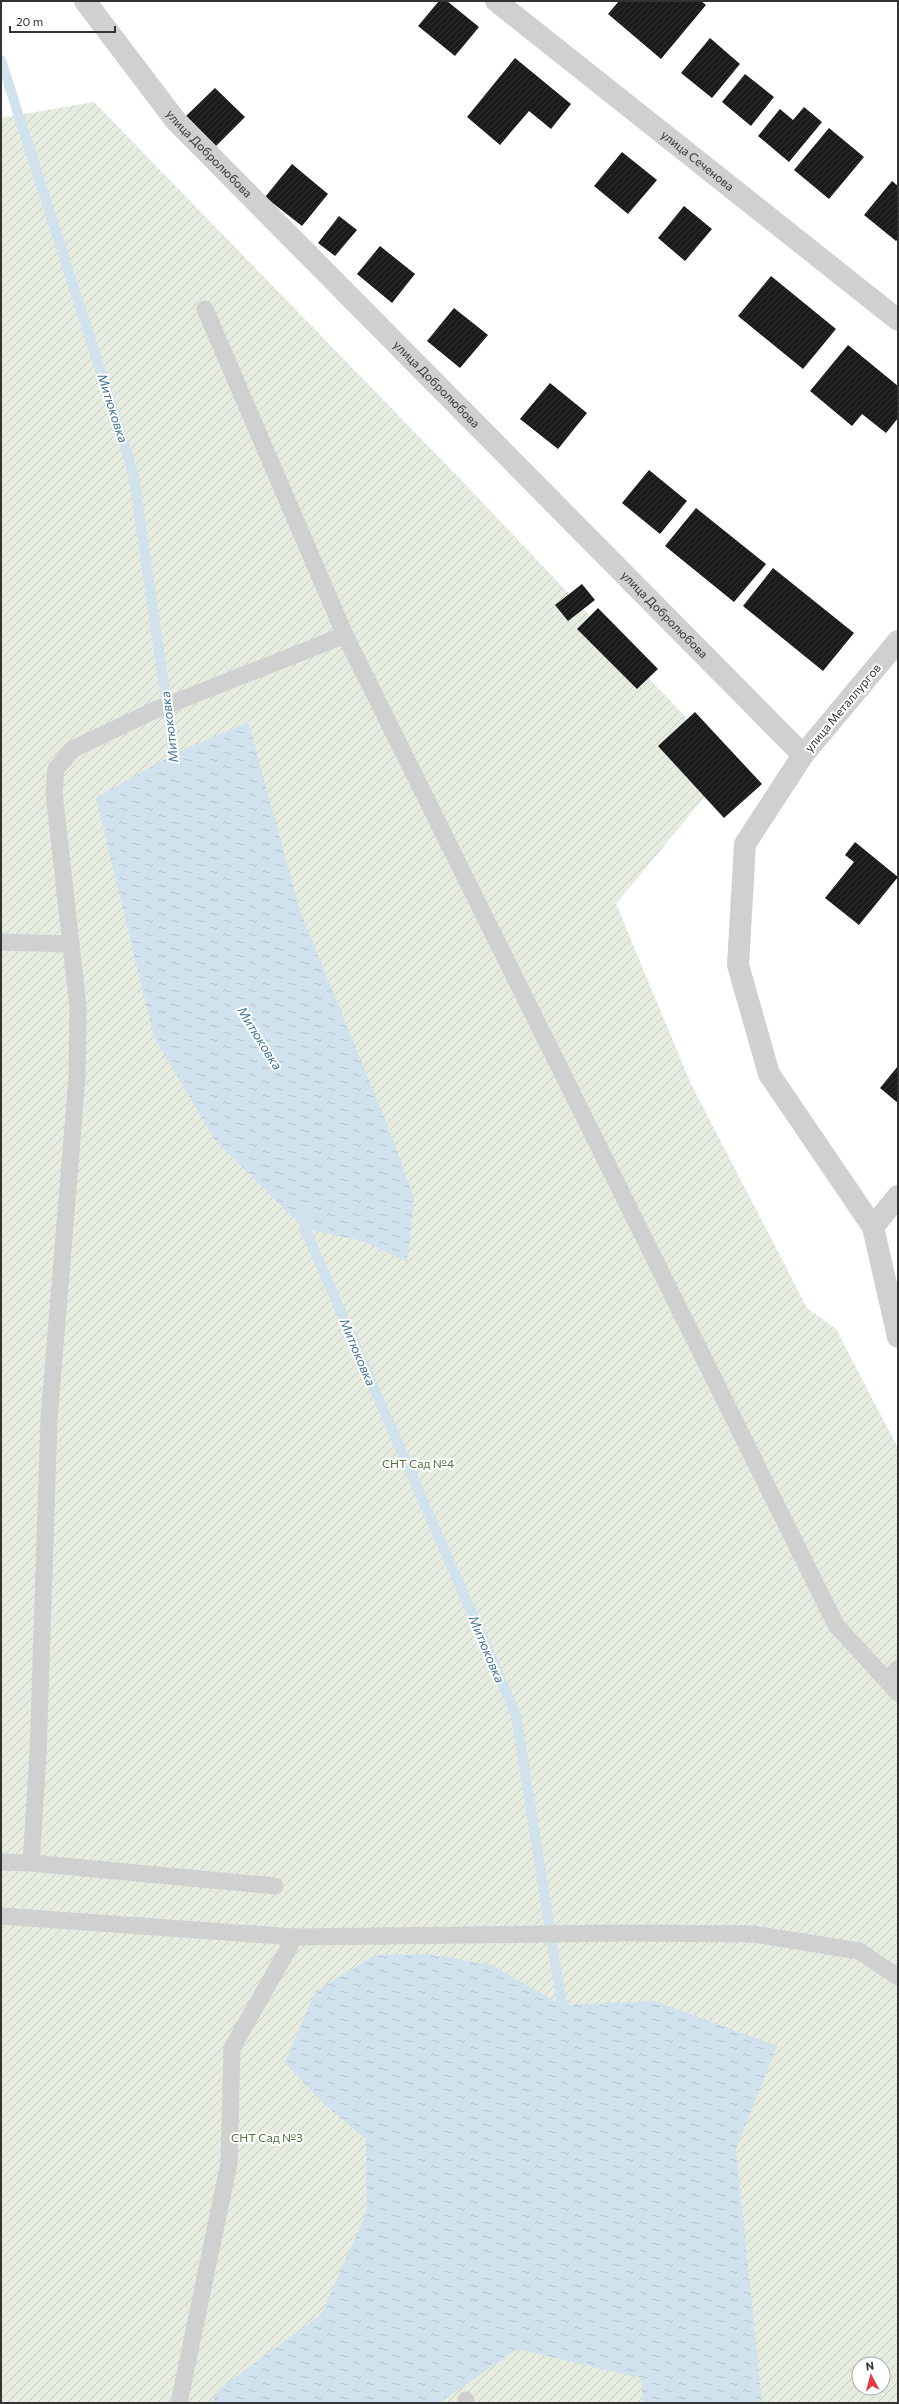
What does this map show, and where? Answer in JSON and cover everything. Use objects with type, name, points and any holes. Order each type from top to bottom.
[{"type":"street","name":"улица Добролюбова","points":[[85,1],[176,121],[804,755]]},
{"type":"street","name":"улица Сеченова","points":[[496,1],[898,320]]},
{"type":"street","name":"улица Металлургов","points":[[873,1227],[769,1074],[738,966],[745,844],[804,755],[898,641]]},
{"type":"street","points":[[898,1196],[873,1227],[898,1338]]},
{"type":"lane","points":[[205,309],[345,635],[836,1625],[892,1687]]},
{"type":"lane","points":[[31,1863],[38,1755],[49,1419],[77,1078],[78,1007],[54,793],[56,769],[73,749],[153,710],[345,635]]},
{"type":"lane","points":[[1,942],[71,944]]},
{"type":"lane","points":[[892,1687],[898,1668]]},
{"type":"lane","points":[[1,1862],[31,1863],[275,1886]]},
{"type":"lane","points":[[1,1916],[295,1937],[624,1933],[754,1934],[859,1951],[898,1977]]},
{"type":"lane","points":[[179,2403],[229,2163],[232,2048],[295,1937]]},
{"type":"green space","name":"СНТ Сад №4","points":[[94,102],[464,483],[731,765],[616,904],[691,1084],[807,1308],[836,1329],[898,1448],[898,2403],[1,2403],[1,118]]},
{"type":"water","points":[[248,722],[301,914],[389,1129],[414,1199],[407,1262],[363,1241],[305,1229],[215,1140],[154,1037],[96,798],[174,754]]},
{"type":"water","points":[[428,1954],[491,1965],[562,2005],[654,2001],[777,2046],[736,2149],[762,2403],[643,2403],[641,2378],[517,2349],[439,2403],[211,2403],[220,2388],[321,2315],[367,2211],[366,2139],[326,2106],[285,2063],[315,1992],[375,1955]]},
{"type":"building","points":[[439,1],[447,1],[479,27],[455,56],[418,26]]},
{"type":"building","points":[[619,1],[701,1],[706,5],[661,59],[608,14]]},
{"type":"building","points":[[710,38],[740,64],[712,98],[681,73]]},
{"type":"building","points":[[515,58],[571,104],[551,129],[529,111],[500,145],[467,117]]},
{"type":"building","points":[[745,74],[774,97],[751,126],[722,102]]},
{"type":"building","points":[[215,88],[245,117],[216,146],[186,116]]},
{"type":"building","points":[[804,107],[822,122],[789,162],[758,136],[780,109],[793,120]]},
{"type":"building","points":[[829,128],[864,157],[829,199],[794,170]]},
{"type":"building","points":[[622,152],[657,180],[628,214],[594,186]]},
{"type":"building","points":[[292,164],[328,194],[302,226],[265,197]]},
{"type":"building","points":[[892,181],[898,186],[898,239],[896,241],[864,215]]},
{"type":"building","points":[[684,206],[712,229],[685,261],[658,238]]},
{"type":"building","points":[[339,216],[357,230],[335,256],[318,243]]},
{"type":"building","points":[[380,246],[415,274],[392,303],[357,274]]},
{"type":"building","points":[[771,276],[836,329],[803,369],[738,316]]},
{"type":"building","points":[[454,308],[488,335],[460,368],[427,341]]},
{"type":"building","points":[[848,345],[898,386],[898,418],[886,433],[862,414],[852,426],[810,391]]},
{"type":"building","points":[[550,383],[587,413],[558,449],[520,419]]},
{"type":"building","points":[[649,470],[687,501],[660,534],[622,503]]},
{"type":"building","points":[[696,508],[766,564],[734,602],[665,546]]},
{"type":"building","points":[[773,568],[854,633],[823,671],[743,606]]},
{"type":"building","points":[[582,584],[595,600],[568,621],[555,605]]},
{"type":"building","points":[[598,608],[658,669],[637,689],[577,629]]},
{"type":"building","points":[[695,712],[762,784],[724,818],[658,746]]},
{"type":"building","points":[[855,842],[898,877],[859,925],[825,898],[854,862],[845,855]]},
{"type":"building","points":[[898,1066],[898,1103],[880,1088]]},
{"type":"waterway","name":"Митюковка","points":[[1,60],[133,472],[174,754],[174,768]]},
{"type":"waterway","name":"Митюковка","points":[[304,1216],[305,1229],[516,1715],[562,2005]]},
{"type":"park label","name":"СНТ Сад №3","points":[[267,2138]]}]
